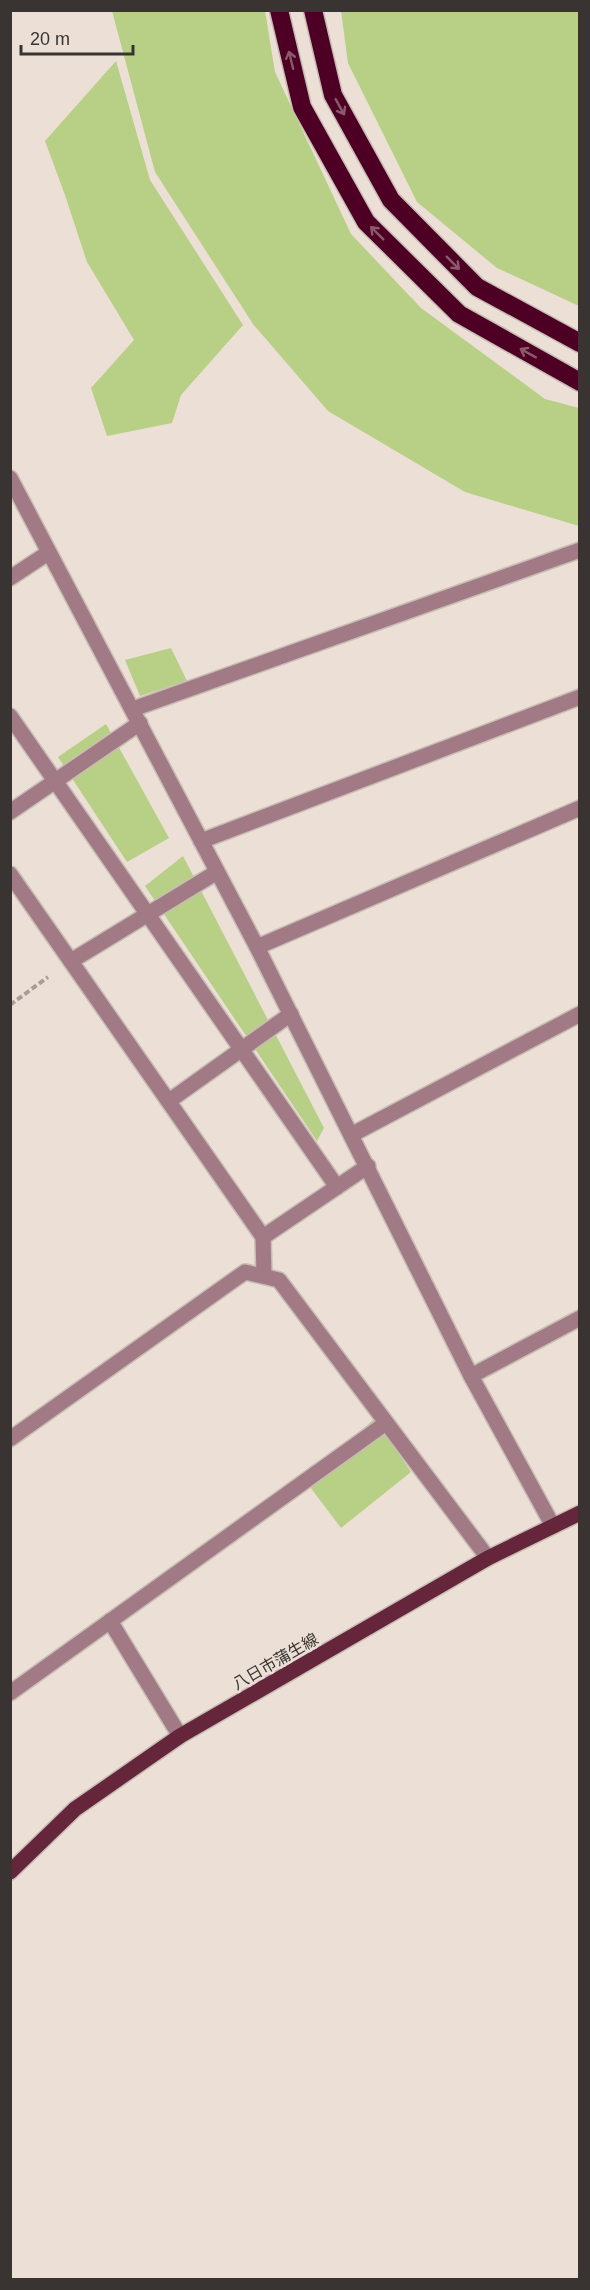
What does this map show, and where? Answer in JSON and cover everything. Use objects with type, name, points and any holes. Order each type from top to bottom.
[{"type":"highway","points":[[279,10],[302,107],[366,222],[459,314],[579,382]]},
{"type":"highway","points":[[313,10],[333,95],[391,200],[477,287],[579,343]]},
{"type":"main road","name":"八日市蒲生線","points":[[10,1872],[75,1809],[180,1736],[488,1558],[579,1513]]},
{"type":"street","points":[[10,478],[48,553],[133,708],[291,1014],[471,1376],[553,1526]]},
{"type":"street","points":[[133,708],[579,550]]},
{"type":"street","points":[[10,578],[48,553]]},
{"type":"street","points":[[201,841],[579,697]]},
{"type":"street","points":[[10,716],[337,1187]]},
{"type":"street","points":[[10,812],[140,723]]},
{"type":"street","points":[[256,947],[579,808]]},
{"type":"street","points":[[71,961],[218,872]]},
{"type":"street","points":[[10,874],[263,1237],[264,1276]]},
{"type":"street","points":[[169,1101],[291,1014]]},
{"type":"street","points":[[351,1135],[579,1014]]},
{"type":"street","points":[[263,1237],[368,1166]]},
{"type":"street","points":[[10,1439],[245,1272],[264,1276],[279,1280],[488,1558]]},
{"type":"street","points":[[471,1376],[579,1318]]},
{"type":"street","points":[[10,1693],[386,1423]]},
{"type":"street","points":[[110,1621],[180,1736]]},
{"type":"path","points":[[10,1005],[71,961]]},
{"type":"green space","points":[[112,11],[265,11],[275,72],[351,234],[421,308],[545,399],[579,408],[579,526],[465,492],[328,411],[253,324],[155,172]]},
{"type":"green space","points":[[341,11],[579,11],[579,306],[497,268],[417,202],[348,63]]},
{"type":"green space","points":[[116,61],[150,180],[243,325],[181,395],[172,423],[107,436],[91,388],[134,340],[87,262],[45,141]]},
{"type":"green space","points":[[171,648],[187,681],[140,696],[125,660]]},
{"type":"green space","points":[[106,724],[169,838],[127,862],[58,757]]},
{"type":"green space","points":[[183,856],[324,1128],[317,1141],[145,886]]},
{"type":"green space","points":[[375,1418],[411,1472],[341,1528],[307,1483]]}]
